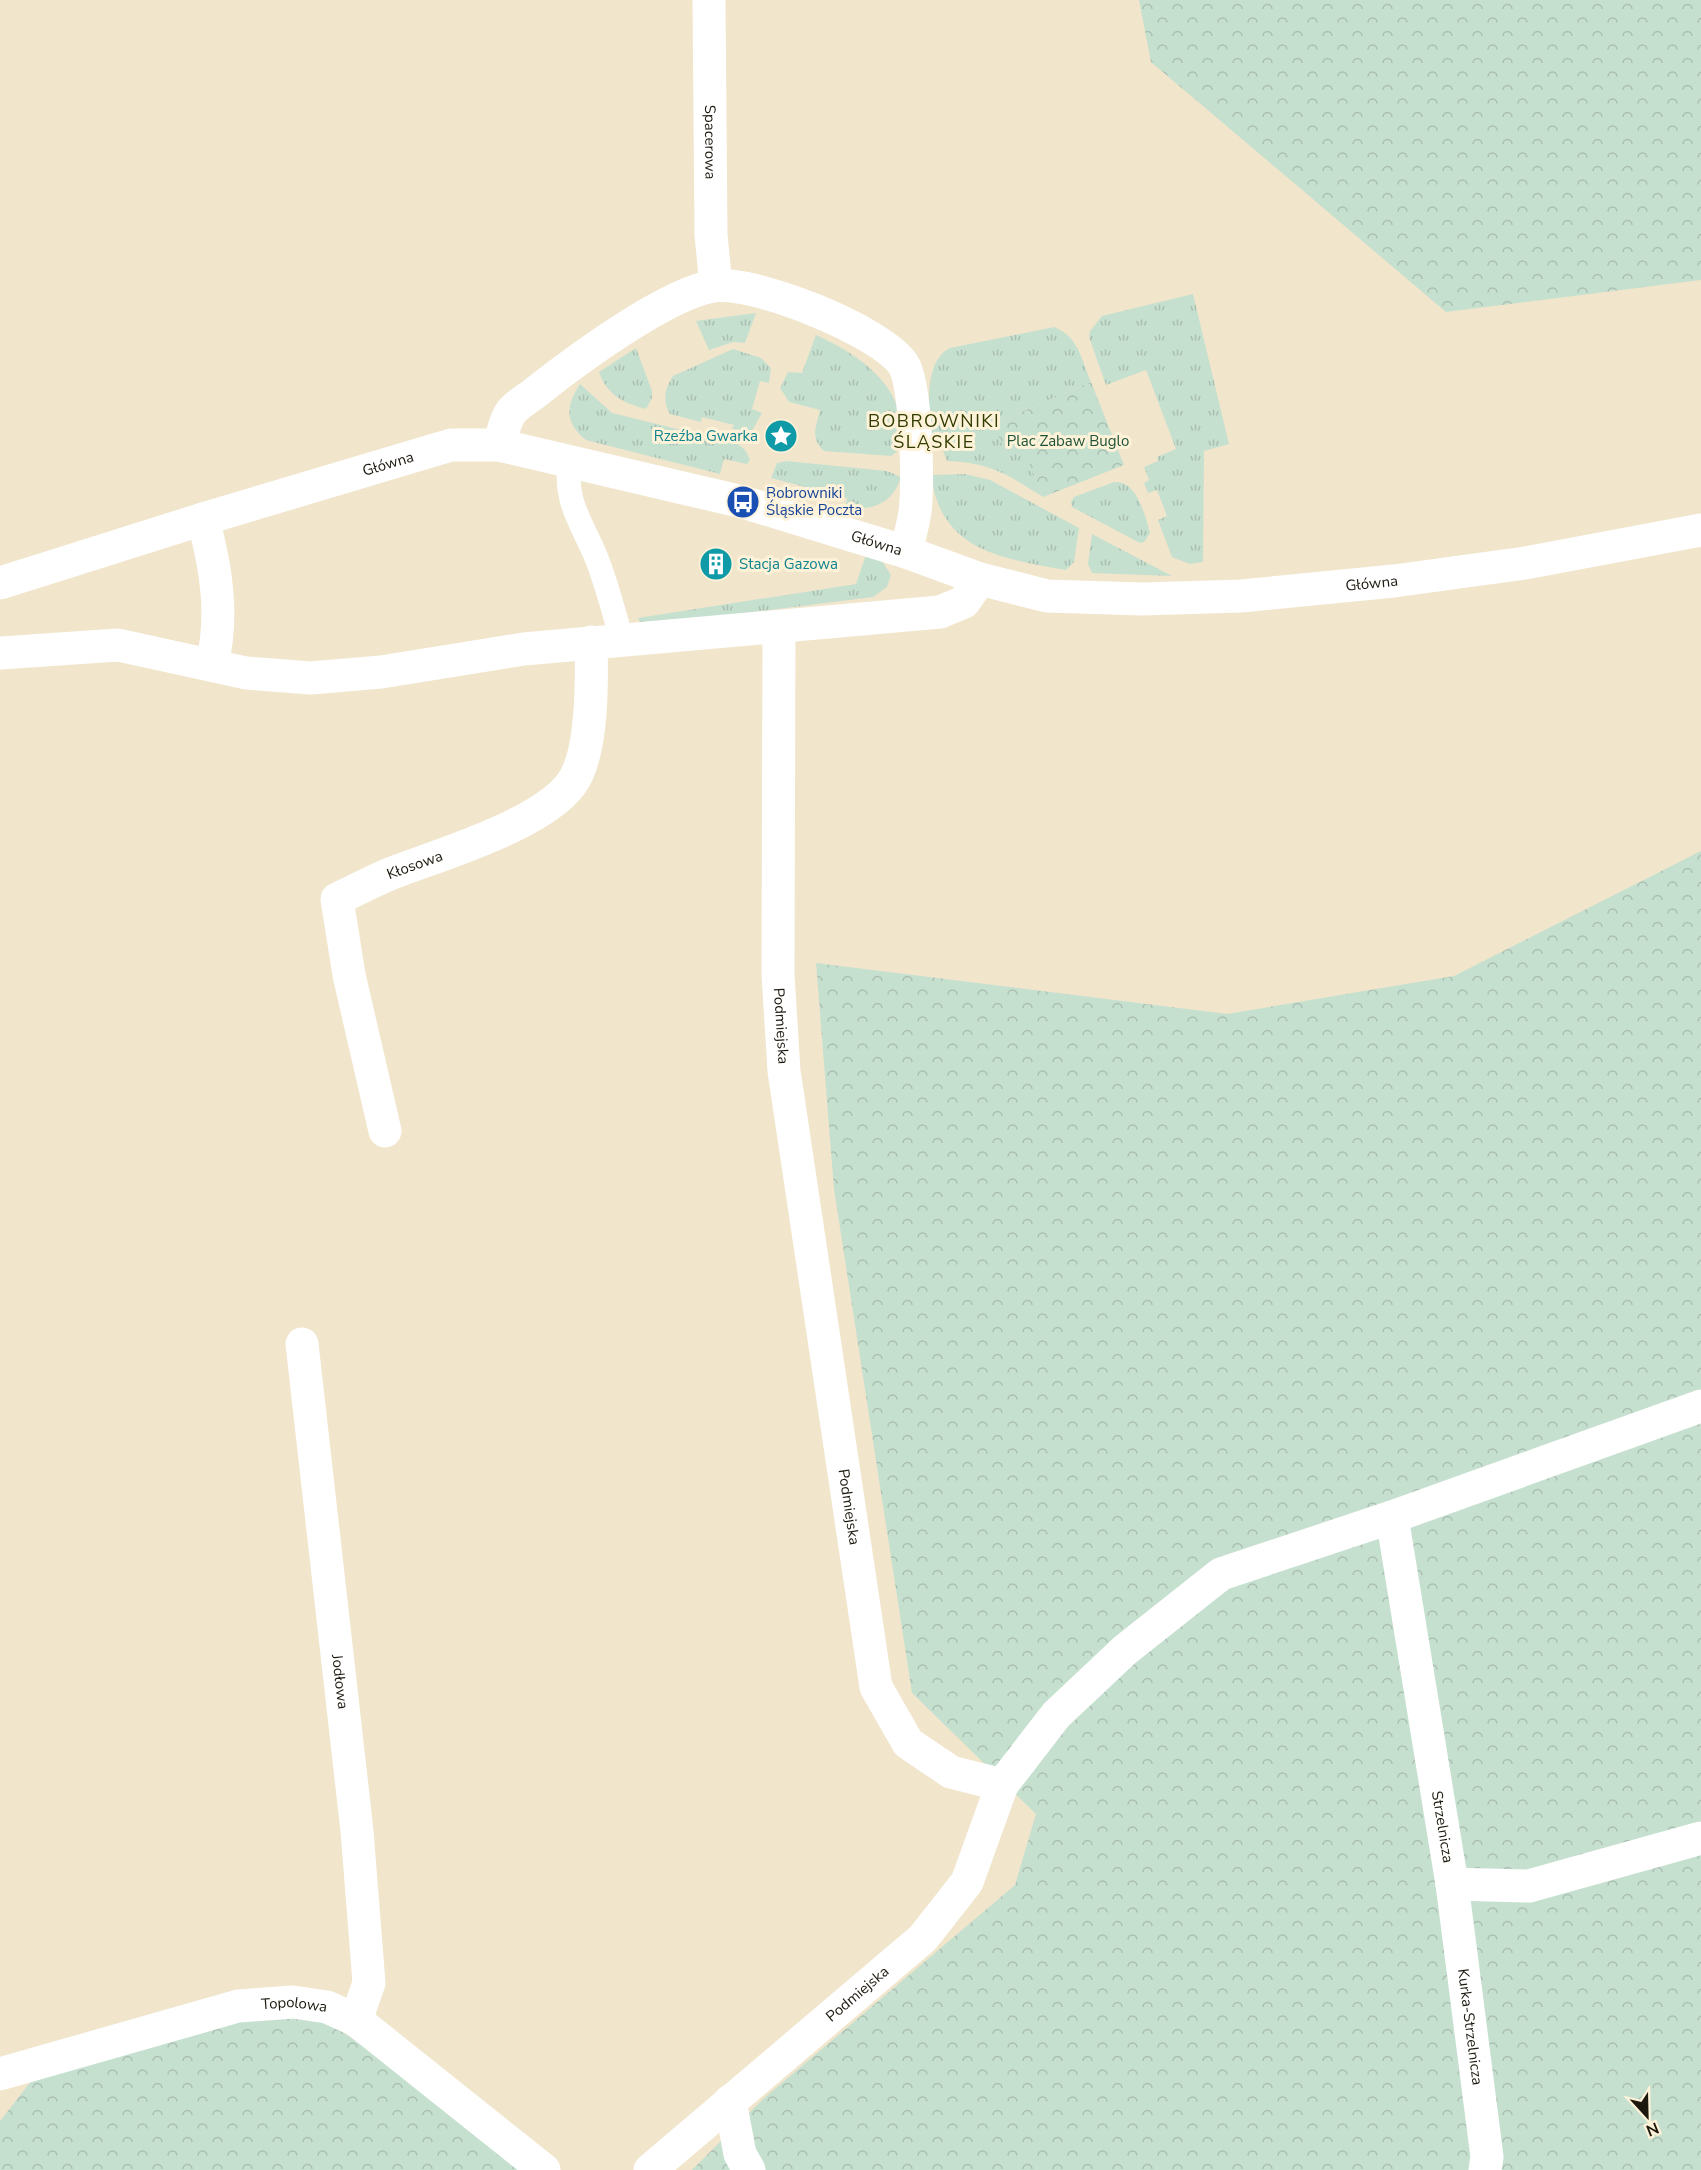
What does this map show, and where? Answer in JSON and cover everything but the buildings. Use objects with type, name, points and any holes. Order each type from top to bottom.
[{"type":"street","name":"Spacerowa","points":[[709,0],[711,235],[716,285]]},
{"type":"street","points":[[499,446],[511,412],[576,360],[661,308],[688,294],[716,285],[764,293],[795,303],[883,343],[904,365],[910,381],[916,474],[915,511],[906,552]]},
{"type":"street","name":"Główna","points":[[0,583],[203,519],[451,445],[499,446],[743,502],[906,552],[981,579],[1047,596],[1142,599],[1240,596],[1394,581],[1513,564],[1701,530]]},
{"type":"street","points":[[203,519],[219,605],[218,639],[212,664]]},
{"type":"street","points":[[0,653],[118,645],[246,673],[311,678],[381,672],[524,649],[940,612],[964,602],[981,579]]},
{"type":"street","name":"Podmiejska","points":[[650,2170],[923,1938],[967,1882],[1002,1785],[951,1772],[908,1743],[876,1687],[784,1071],[778,975],[780,628]]},
{"type":"street","name":"Kłosowa","points":[[385,1131],[349,975],[337,899],[394,872],[472,845],[559,798],[575,778],[584,756],[592,684],[607,642]]},
{"type":"street","name":"Jodłowa","points":[[302,1344],[357,1831],[369,1983],[356,2020]]},
{"type":"street","points":[[1002,1785],[1056,1715],[1125,1650],[1221,1574],[1392,1517],[1701,1406]]},
{"type":"street","name":"Strzelnicza","points":[[1392,1517],[1452,1884],[1529,1886],[1701,1839]]},
{"type":"street","name":"Kurka-Strzelnicza","points":[[1452,1884],[1487,2157],[1485,2170]]},
{"type":"street","name":"Topolowa","points":[[0,2074],[238,2006],[293,2002],[327,2007],[356,2020],[544,2170]]},
{"type":"street","points":[[730,2101],[740,2154],[749,2170]]},
{"type":"lane","points":[[570,462],[566,483],[577,518],[596,558],[607,642]]},
{"type":"green space","points":[[1139,0],[1701,0],[1701,280],[1446,312],[1151,62]]},
{"type":"green space","points":[[1193,294],[1229,444],[1204,451],[1203,562],[1190,564],[1172,557],[1158,520],[1167,516],[1157,490],[1148,493],[1144,483],[1149,480],[1144,467],[1158,461],[1157,457],[1176,449],[1146,370],[1106,385],[1089,337],[1090,331],[1102,316]]},
{"type":"green space","points":[[756,313],[745,343],[733,342],[709,350],[696,321]]},
{"type":"green space","points":[[1054,327],[1062,331],[1074,343],[1091,382],[994,424],[1022,444],[1043,497],[998,471],[976,464],[947,461],[942,448],[931,447],[929,392],[935,365],[941,355],[950,348]]},
{"type":"green space","points":[[816,335],[864,363],[884,383],[891,394],[897,406],[902,448],[891,456],[824,451],[816,437],[820,410],[789,402],[780,388],[788,372],[802,373]]},
{"type":"green space","points":[[636,348],[652,391],[652,398],[646,409],[617,397],[606,387],[599,372]]},
{"type":"green space","points":[[733,349],[761,358],[771,368],[769,383],[760,381],[752,409],[762,413],[752,431],[732,429],[734,425],[702,417],[701,422],[670,414],[666,404],[666,395],[673,376]]},
{"type":"green space","name":"Plac Zabaw Buglo","points":[[1091,382],[1124,465],[1043,497],[1022,445],[1005,452],[994,424]]},
{"type":"green space","points":[[580,384],[612,413],[738,444],[746,451],[750,460],[747,464],[724,459],[720,474],[586,440],[574,427],[570,414],[572,400]]},
{"type":"green space","points":[[786,461],[887,471],[901,477],[892,494],[880,504],[864,508],[845,507],[847,498],[771,478],[777,463]]},
{"type":"green space","points":[[965,474],[990,480],[1079,528],[1074,562],[1066,570],[1019,561],[978,547],[961,536],[947,521],[937,501],[931,475]]},
{"type":"green space","points":[[1114,482],[1129,487],[1139,500],[1150,533],[1144,542],[1140,543],[1072,507],[1071,502],[1074,497]]},
{"type":"green space","points":[[1092,534],[1172,576],[1092,573],[1088,564]]},
{"type":"green space","points":[[866,555],[882,561],[891,575],[887,587],[873,597],[642,626],[638,618],[856,584]]},
{"type":"green space","points":[[1701,851],[1701,2170],[692,2170],[763,2099],[1015,1885],[1036,1814],[912,1693],[834,1189],[816,963],[1227,1014],[1454,976]]},
{"type":"green space","points":[[307,2010],[414,2077],[520,2170],[0,2170],[0,2121],[32,2080],[190,2022]]},
{"type":"place","name":"Rzeźba Gwarka","points":[[781,436]]},
{"type":"place","name":"Bobrowniki Śląskie Poczta","points":[[743,502]]},
{"type":"place","name":"Stacja Gazowa","points":[[716,564]]},
{"type":"district","name":"BOBROWNIKI ŚLĄSKIE","points":[[934,431]]}]
